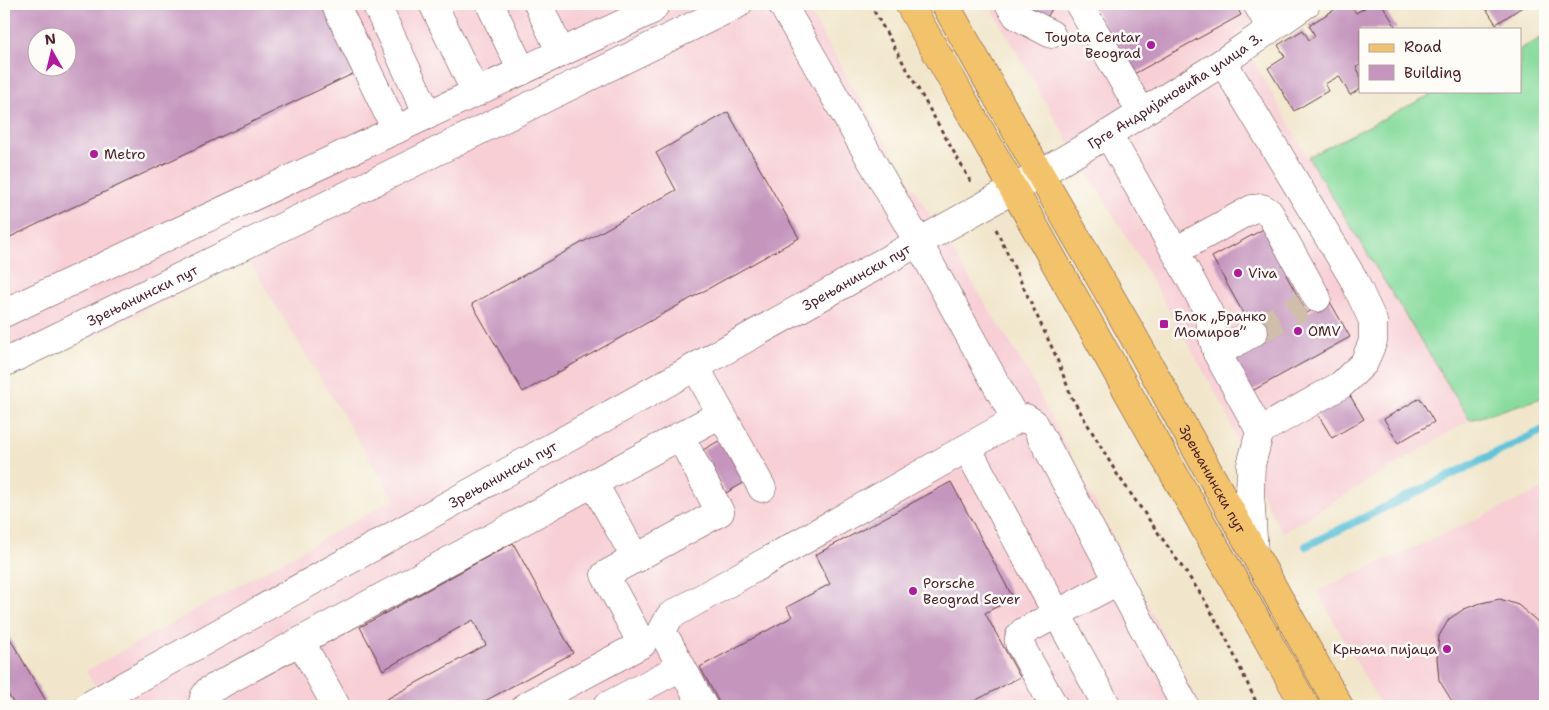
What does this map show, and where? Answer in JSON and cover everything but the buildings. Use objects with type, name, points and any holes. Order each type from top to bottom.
[{"type":"main road","points":[[909,4],[1305,706]]},
{"type":"main road","name":"Зрењанински пут","points":[[945,4],[1131,332],[1339,706]]},
{"type":"street","points":[[335,4],[396,130]]},
{"type":"street","points":[[376,4],[428,115]]},
{"type":"street","points":[[433,4],[476,92]]},
{"type":"street","points":[[490,4],[522,71]]},
{"type":"street","points":[[538,4],[561,53]]},
{"type":"street","points":[[4,313],[652,10],[656,4]]},
{"type":"street","name":"Зрењанински пут","points":[[4,363],[738,4]]},
{"type":"street","name":"Зрењанински пут","points":[[782,4],[918,242]]},
{"type":"street","points":[[1009,4],[1016,16],[1051,34]]},
{"type":"street","points":[[1079,4],[1141,112]]},
{"type":"street","points":[[1257,4],[1271,28]]},
{"type":"street","name":"Грге Андријановића улица 3.","points":[[1040,174],[1223,62],[1306,4]]},
{"type":"street","points":[[1223,62],[1353,278],[1373,321],[1373,341],[1364,363],[1341,385],[1260,430]]},
{"type":"street","points":[[1108,134],[1176,251],[1209,313],[1217,352],[1260,430],[1251,465],[1250,493],[1254,553]]},
{"type":"street","name":"Зрењанински пут","points":[[88,706],[696,368],[1040,174]]},
{"type":"street","points":[[1176,251],[1252,209],[1262,208],[1269,212],[1310,302],[1353,278]]},
{"type":"street","points":[[918,242],[1016,420]]},
{"type":"street","points":[[1217,352],[1254,332]]},
{"type":"street","points":[[696,368],[762,488]]},
{"type":"street","points":[[202,706],[208,691],[721,414]]},
{"type":"street","points":[[702,706],[662,631],[670,616],[1016,420],[1026,418],[1034,423],[1184,706]]},
{"type":"street","points":[[526,706],[642,644],[605,575],[720,512],[680,436]]},
{"type":"street","points":[[967,448],[1107,706]]},
{"type":"street","points":[[594,484],[636,559]]},
{"type":"street","points":[[1054,706],[1019,643],[1019,637],[1023,632],[1118,581]]},
{"type":"street","points":[[300,642],[329,704]]},
{"type":"street","points":[[607,706],[681,667]]},
{"type":"path","points":[[870,4],[984,205],[1055,354],[1072,398],[1117,474],[1201,594],[1228,640],[1258,706]]},
{"type":"shaded area","points":[[4,4],[805,4],[903,172],[1027,370],[1200,706],[107,706],[86,671],[394,499],[248,260],[4,380]]},
{"type":"shaded area","points":[[989,4],[1269,4],[1238,34],[1308,157],[1470,420],[1282,533],[1241,453],[1226,411],[1135,251],[1045,102]]},
{"type":"shaded area","name":"Крњача пијаца","points":[[1545,488],[1545,706],[1381,706],[1317,591]]},
{"type":"green space","points":[[1545,36],[1545,397],[1470,420],[1308,157],[1436,92],[1522,92],[1522,48]]},
{"type":"waterway","points":[[1306,546],[1545,429]]},
{"type":"tunnel","points":[[1254,332],[1303,306]]},
{"type":"place","name":"Toyota Centar Beograd","points":[[1151,45]]},
{"type":"place","name":"Metro","points":[[94,154]]},
{"type":"place","name":"Viva","points":[[1238,273]]},
{"type":"place","name":"Блок „Бранко Момиров”","points":[[1164,324]]},
{"type":"place","name":"OMV","points":[[1298,331]]},
{"type":"place","name":"Porsche Beograd Sever","points":[[913,591]]},
{"type":"place","name":"Крњача пијаца","points":[[1447,649]]}]
